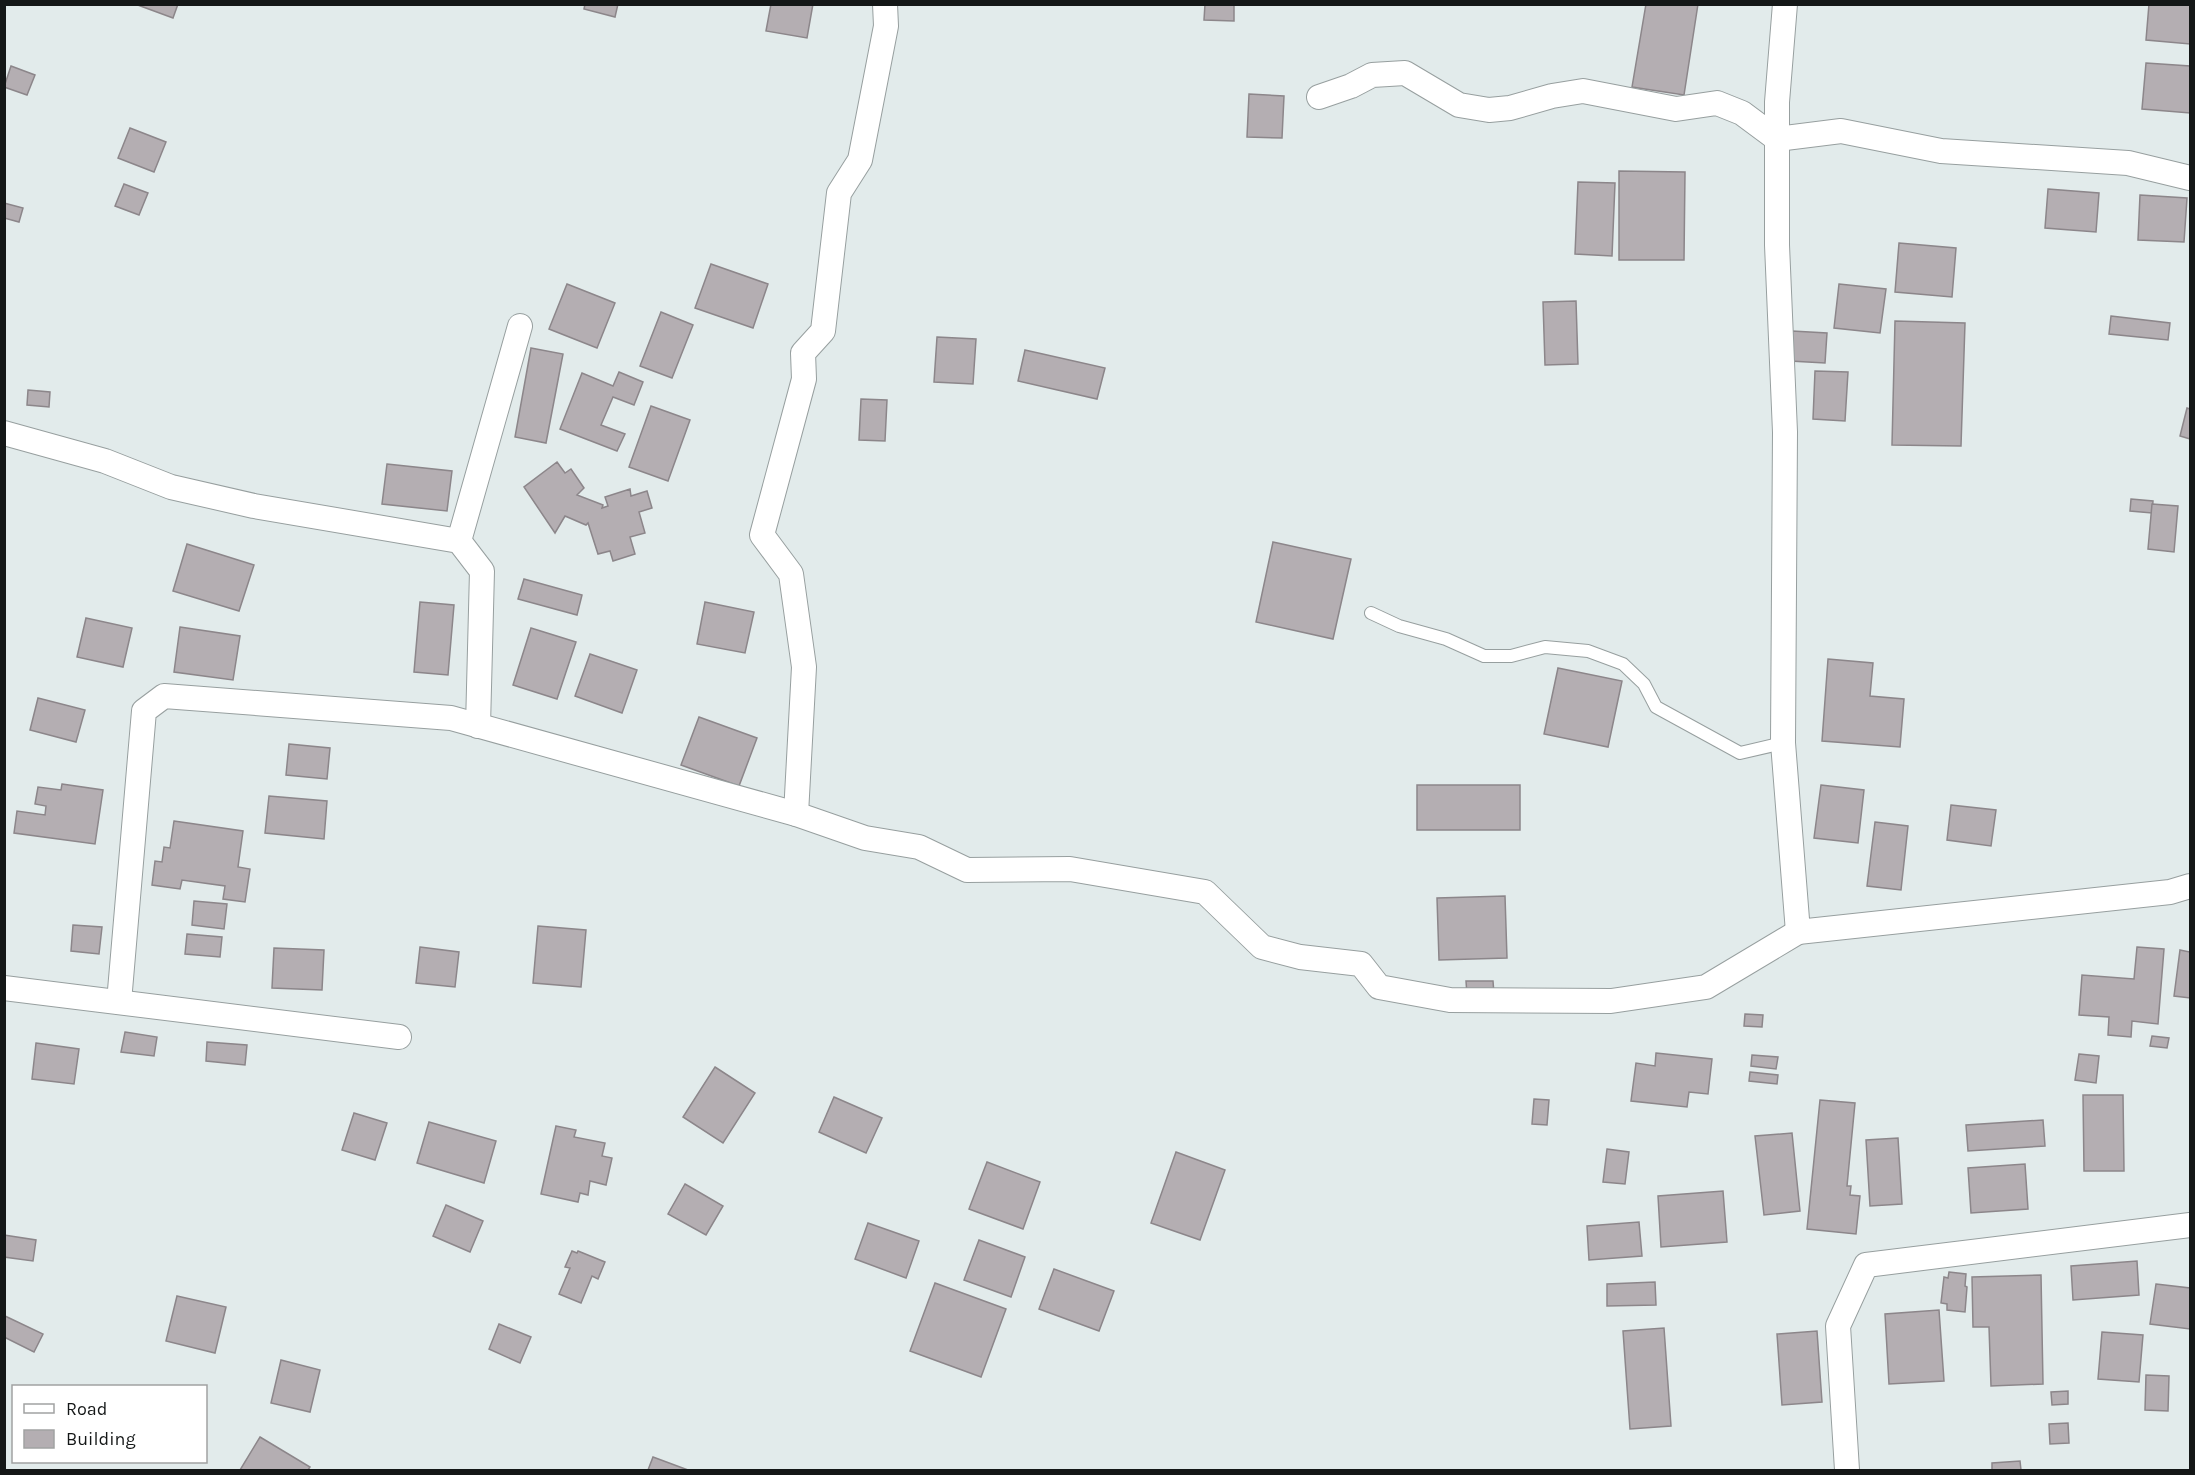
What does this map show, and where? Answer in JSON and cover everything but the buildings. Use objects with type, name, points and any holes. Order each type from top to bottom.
[{"type":"street","points":[[796,814],[804,667],[791,574],[762,535],[804,380],[803,353],[823,331],[839,193],[860,160],[886,26],[885,4]]},
{"type":"street","points":[[1785,4],[1777,102],[1778,245],[1785,432],[1783,743],[1798,932]]},
{"type":"street","points":[[1319,97],[1351,86],[1372,75],[1405,74],[1459,105],[1489,110],[1510,108],[1552,96],[1583,91],[1676,109],[1718,103],[1742,113],[1777,139],[1841,131],[1941,151],[2128,163],[2190,178]]},
{"type":"street","points":[[459,541],[519,326]]},
{"type":"street","points":[[4,432],[105,461],[171,487],[254,506],[459,541],[482,571],[478,726]]},
{"type":"street","points":[[119,1002],[144,711],[164,696],[451,718],[796,814],[865,838],[919,847],[968,870],[1070,868],[1205,892],[1262,947],[1300,957],[1361,964],[1379,987],[1450,1000],[1611,1001],[1706,987],[1798,932],[2170,892],[2190,886]]},
{"type":"street","points":[[4,988],[399,1037]]},
{"type":"street","points":[[1847,1470],[1838,1326],[1866,1265],[2190,1225]]},
{"type":"lane","points":[[1371,613],[1399,626],[1446,639],[1484,656],[1511,656],[1545,647],[1588,651],[1623,664],[1644,684],[1656,707],[1740,753],[1783,743]]}]
